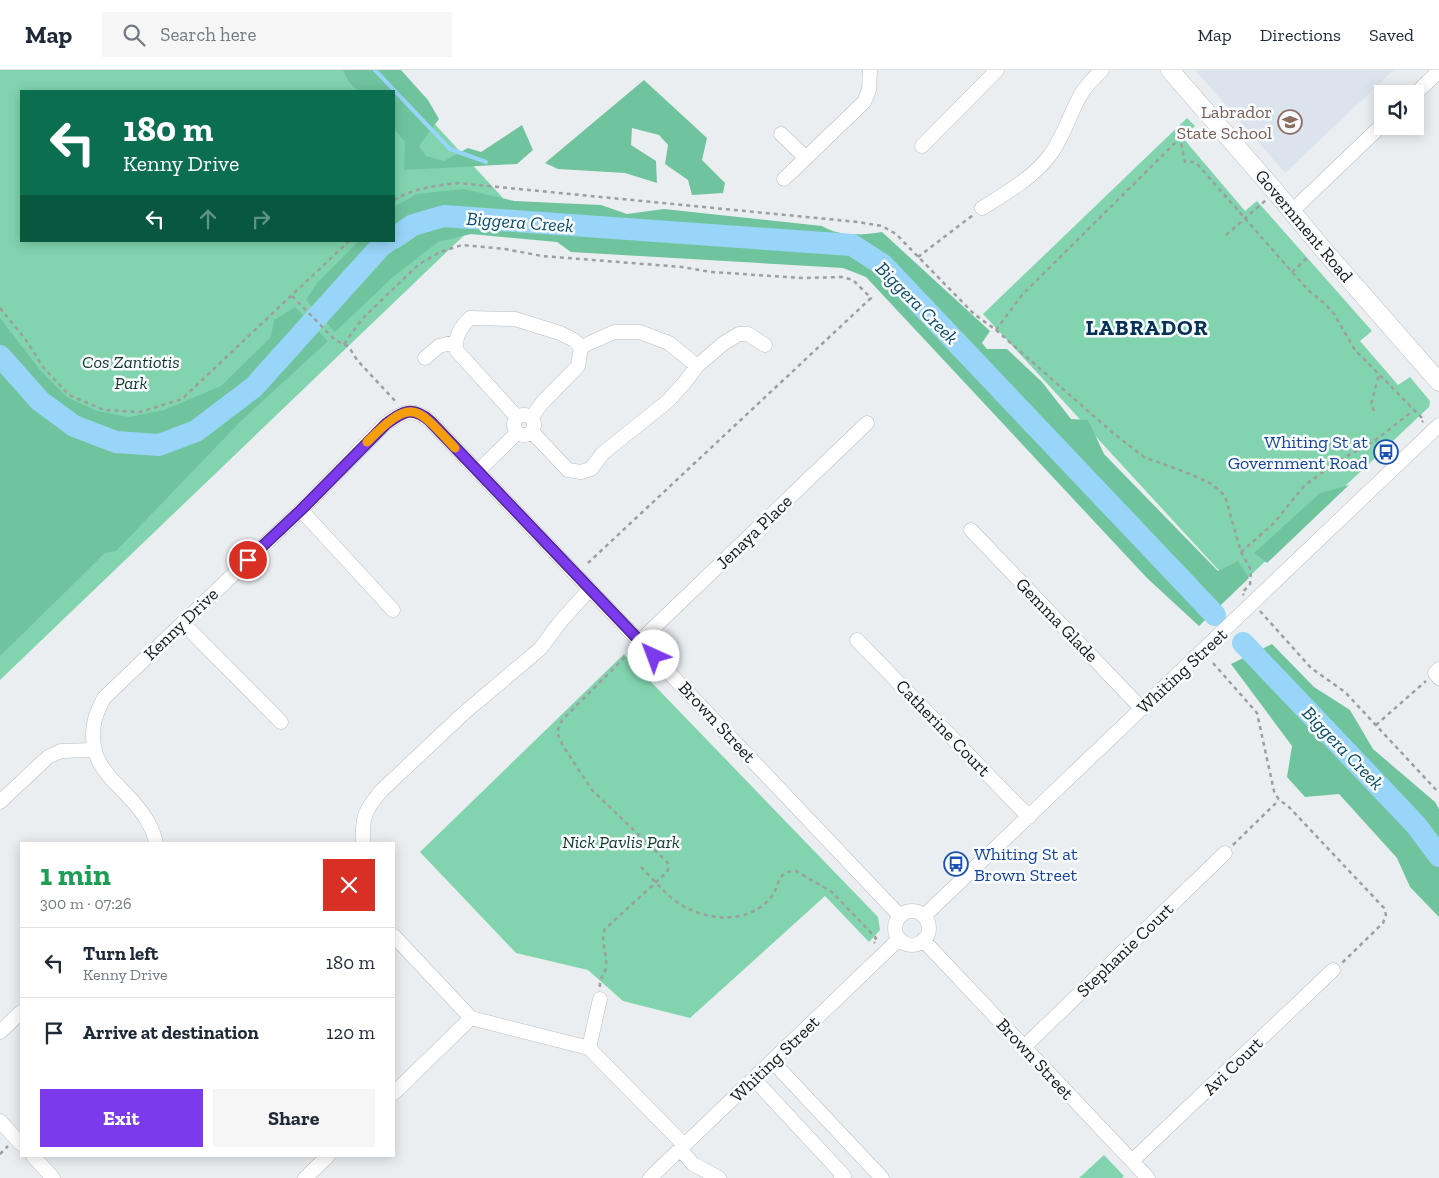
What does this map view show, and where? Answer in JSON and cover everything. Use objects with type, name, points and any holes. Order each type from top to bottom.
[{"type":"main road","name":"Government Road","points":[[1170,70],[1292,211],[1320,247],[1439,382]]},
{"type":"street","points":[[784,179],[864,102],[869,90],[870,70]]},
{"type":"street","points":[[922,146],[997,70]]},
{"type":"street","points":[[982,208],[1004,195],[1044,162],[1056,145],[1086,86],[1102,70]]},
{"type":"street","points":[[1424,86],[1439,72]]},
{"type":"street","points":[[1292,211],[1374,133]]},
{"type":"street","points":[[781,134],[806,158]]},
{"type":"street","points":[[517,417],[457,351],[455,342],[462,326],[470,318],[515,319],[560,333],[574,340],[581,347]]},
{"type":"street","points":[[581,347],[614,332],[640,332],[669,343],[697,366]]},
{"type":"street","points":[[532,432],[568,470],[581,472],[591,469],[603,453],[668,401],[697,366],[724,343],[739,334],[748,334],[765,345]]},
{"type":"street","points":[[425,358],[439,346],[455,342]]},
{"type":"street","points":[[532,417],[542,403],[578,366],[581,347]]},
{"type":"street","name":"Brown Street","points":[[401,414],[411,411],[423,415],[900,916]]},
{"type":"street","name":"Kenny Drive","points":[[93,750],[94,722],[104,698],[301,510],[386,424],[401,414]]},
{"type":"street","points":[[524,414],[532,417],[535,424],[532,432],[524,436],[517,433],[514,425],[517,417],[524,414]]},
{"type":"street","name":"Jenaya Place","points":[[640,641],[867,423]]},
{"type":"street","name":"Whiting Street","points":[[924,916],[1439,424]]},
{"type":"street","points":[[477,472],[517,433]]},
{"type":"street","points":[[301,510],[393,610]]},
{"type":"street","name":"Gemma Glade","points":[[971,530],[1142,709]]},
{"type":"street","points":[[362,840],[362,824],[365,813],[382,790],[464,713],[540,649],[590,589]]},
{"type":"street","points":[[183,623],[281,722]]},
{"type":"street","name":"Catherine Court","points":[[857,640],[1029,817]]},
{"type":"street","points":[[0,802],[48,757],[61,751],[93,750],[102,769],[143,814],[155,836],[156,842]]},
{"type":"street","name":"Stephanie Court","points":[[1024,1047],[1225,853]]},
{"type":"street","points":[[912,911],[924,916],[928,925],[927,936],[924,940],[911,944],[899,939],[895,925],[900,916],[912,911]]},
{"type":"street","points":[[395,937],[471,1018],[589,1048],[682,1147],[693,1164],[718,1178]]},
{"type":"street","name":"Whiting Street","points":[[650,1178],[899,939]]},
{"type":"street","name":"Brown Street","points":[[924,940],[1148,1178]]},
{"type":"street","name":"Avi Court","points":[[1132,1161],[1333,970]]},
{"type":"street","points":[[589,1048],[600,999]]},
{"type":"street","points":[[0,1032],[20,1013]]},
{"type":"street","points":[[395,1092],[471,1018]]},
{"type":"street","points":[[772,1061],[882,1178]]},
{"type":"street","points":[[754,1079],[844,1176],[841,1178]]},
{"type":"street","points":[[0,1121],[20,1143]]},
{"type":"street","points":[[34,1157],[54,1178]]},
{"type":"street","points":[[305,1178],[327,1157]]},
{"type":"path","points":[[996,330],[1022,294],[1180,138],[1186,162],[1194,162],[1199,166],[1308,290],[1329,308],[1355,350],[1424,420],[1421,423]]},
{"type":"path","points":[[395,199],[406,193],[430,186],[458,184],[858,222],[882,226],[896,234],[974,314],[996,330],[1144,458],[1212,484],[1225,496],[1241,552],[1251,570],[1250,584],[1242,593],[1245,596]]},
{"type":"path","points":[[1226,235],[1267,199]]},
{"type":"path","points":[[918,257],[982,208]]},
{"type":"path","points":[[0,308],[26,340],[43,367],[69,395],[104,410],[140,412],[182,399],[347,242]]},
{"type":"path","points":[[344,344],[362,319],[418,265],[440,252],[462,245],[504,249],[542,256],[682,267],[711,272],[853,280],[871,298],[588,563]]},
{"type":"path","points":[[1292,272],[1310,256],[1304,250]]},
{"type":"path","points":[[292,296],[335,340],[349,347],[357,360],[395,400],[401,414]]},
{"type":"path","points":[[1374,411],[1371,404],[1379,374]]},
{"type":"path","points":[[1241,552],[1273,524],[1305,485],[1338,461],[1373,442],[1414,410]]},
{"type":"path","points":[[1260,611],[1311,668],[1346,692],[1439,793]]},
{"type":"path","points":[[600,999],[599,980],[605,971],[606,965],[603,933],[605,929],[667,872],[669,867],[592,790],[563,746],[557,732],[562,720],[640,641]]},
{"type":"path","points":[[1213,663],[1257,713],[1274,791],[1279,800],[1288,806],[1384,908],[1386,915],[1383,923],[1347,959],[1333,970]]},
{"type":"path","points":[[1376,725],[1438,673]]},
{"type":"path","points":[[1225,853],[1279,800]]},
{"type":"path","points":[[641,868],[672,899],[686,907],[702,913],[732,918],[742,917],[765,904],[773,895],[780,877],[789,870],[796,871],[832,892],[876,938],[873,941],[884,954]]},
{"type":"shaded area","name":"Labrador State School","points":[[1195,70],[1394,70],[1378,85],[1374,85],[1374,89],[1285,173]]},
{"type":"green space","name":"Cos Zantiotis Park","points":[[0,70],[385,70],[503,198],[0,680]]},
{"type":"green space","points":[[343,70],[401,70],[428,100],[439,119],[419,146],[426,156],[444,161],[468,148],[481,152],[522,125],[533,150],[517,164],[404,170],[405,142],[395,130],[395,90],[357,90],[349,82]]},
{"type":"green space","points":[[644,80],[707,138],[702,160],[725,183],[723,193],[692,195],[688,180],[665,164],[668,145],[659,135],[632,128],[631,145],[656,161],[657,183],[625,173],[558,169],[545,163]]},
{"type":"green space","points":[[1187,118],[1195,126],[1183,138],[1245,211],[1257,201],[1372,331],[1360,341],[1398,385],[1410,377],[1430,401],[1429,407],[1236,589],[983,314]]},
{"type":"green space","points":[[464,189],[514,201],[601,205],[627,214],[664,209],[822,226],[844,234],[882,232],[990,331],[982,343],[987,349],[1007,349],[1042,382],[1071,419],[1088,420],[1104,454],[1218,571],[1238,561],[1249,578],[1199,626],[1147,578],[866,277],[843,268],[571,252],[557,242],[471,234],[438,242],[393,277],[335,332],[306,300],[317,283],[358,242],[395,242],[395,206],[417,194]]},
{"type":"green space","points":[[295,307],[328,341],[240,422],[116,551],[105,553],[0,656],[0,318],[40,370],[67,397],[97,411],[129,417],[164,410],[221,386],[271,337],[274,320]]},
{"type":"green space","points":[[1349,485],[1267,563],[1254,553],[1320,493]]},
{"type":"green space","points":[[1272,644],[1314,687],[1350,710],[1373,749],[1435,802],[1439,809],[1439,917],[1410,887],[1397,858],[1339,794],[1305,797],[1287,777],[1292,746],[1231,664]]},
{"type":"green space","name":"Nick Pavlis Park","points":[[624,654],[878,917],[880,930],[869,942],[825,896],[690,1018],[623,1001],[588,970],[516,953],[420,852]]},
{"type":"green space","points":[[1104,1155],[1124,1176],[1122,1178],[1079,1178]]},
{"type":"waterway","points":[[375,70],[394,90]]},
{"type":"waterway","points":[[395,91],[450,149],[486,162]]},
{"type":"waterway","name":"Biggera Creek","points":[[395,237],[413,225],[444,216],[852,245],[883,265],[1215,615]]},
{"type":"waterway","name":"Biggera Creek","points":[[0,356],[40,401],[74,426],[116,442],[159,445],[196,431],[254,387],[387,242]]},
{"type":"waterway","name":"Biggera Creek","points":[[1243,643],[1416,825],[1439,856]]},
{"type":"slow traffic","points":[[367,442],[386,424],[401,414],[411,411],[423,415],[455,448]]},
{"type":"place","name":"Labrador State School","points":[[1290,122]]},
{"type":"place","name":"Whiting St at Government Road","points":[[1386,452]]},
{"type":"place","name":"Whiting St at Brown Street","points":[[956,864]]},
{"type":"district","name":"LABRADOR","points":[[1147,327]]},
{"type":"route","points":[[248,560],[301,510],[386,424],[401,414],[411,411],[423,415],[430,421],[654,656]]}]
